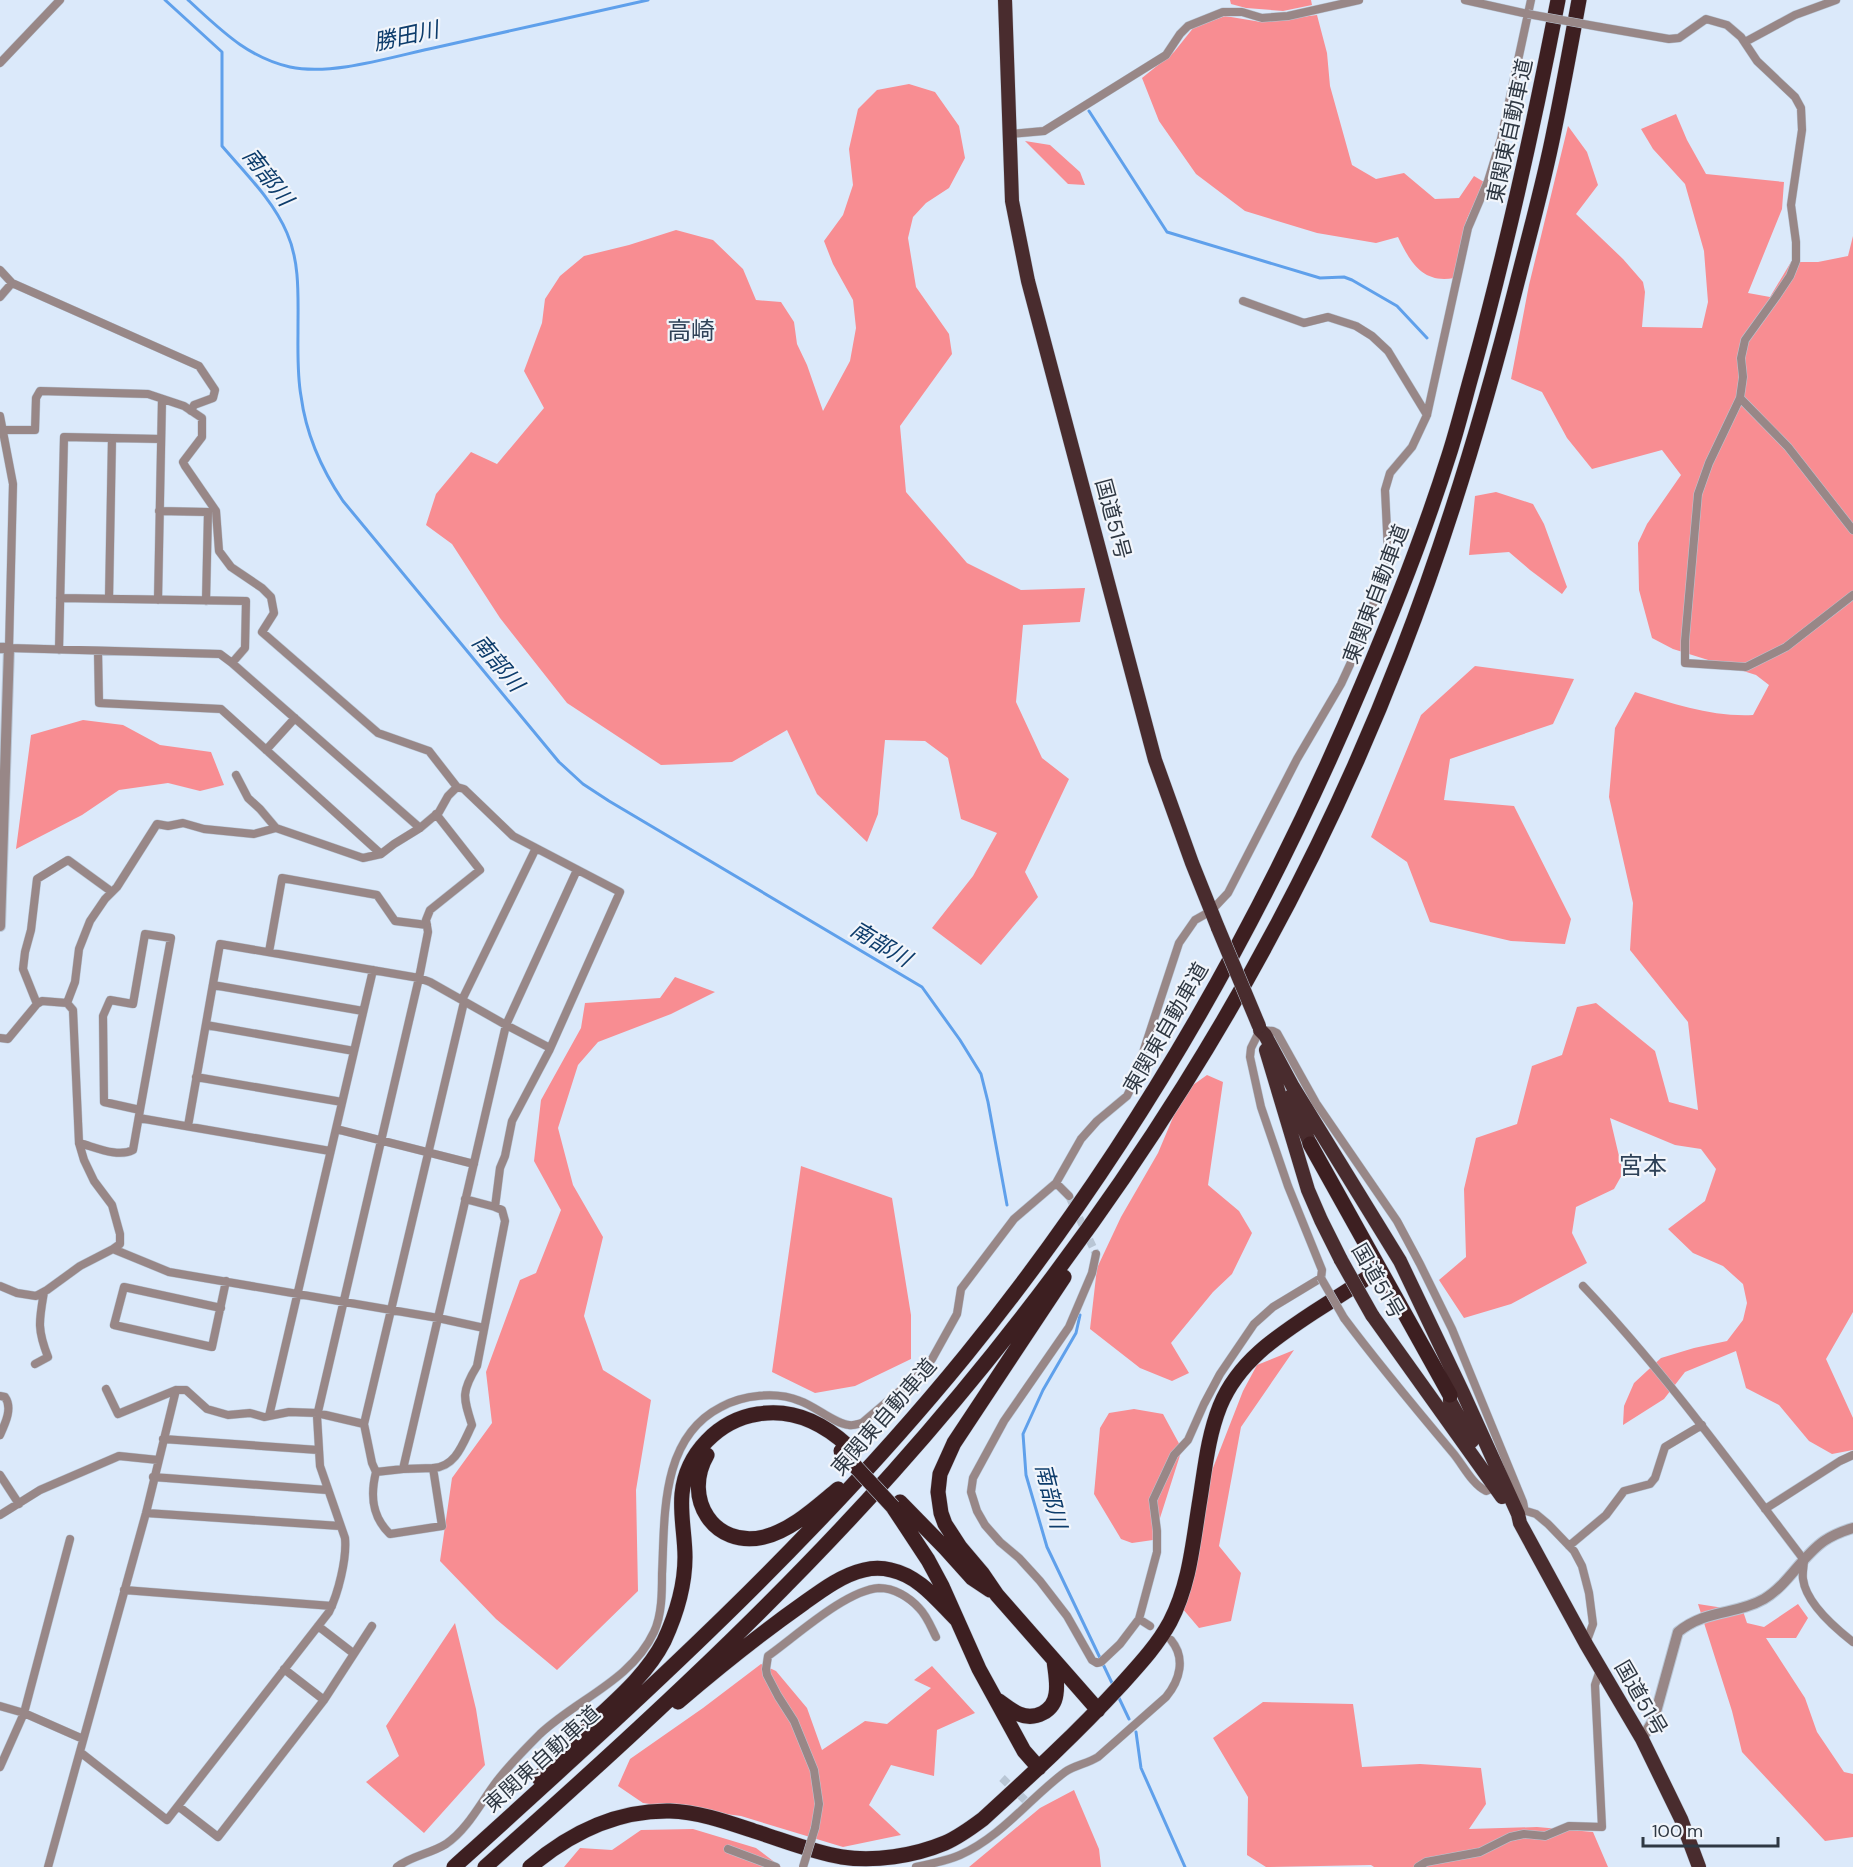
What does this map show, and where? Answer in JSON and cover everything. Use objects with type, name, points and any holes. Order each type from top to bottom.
[{"type":"highway","name":"国道51号","points":[[1005,0],[1012,201],[1028,281],[1155,759],[1218,928],[1260,1028],[1294,1146],[1308,1190],[1321,1220],[1372,1315],[1493,1483],[1513,1516],[1520,1516]]},
{"type":"highway","name":"東関東自動車道","points":[[454,1867],[652,1686],[826,1514],[917,1413],[1016,1292],[1083,1201],[1150,1098],[1265,894],[1324,776],[1407,576],[1449,454],[1493,296],[1528,150],[1558,0]]},
{"type":"highway","name":"東関東自動車道","points":[[485,1867],[636,1730],[788,1583],[889,1476],[981,1369],[1039,1295],[1144,1148],[1210,1042],[1292,897],[1353,770],[1415,620],[1469,461],[1504,333],[1554,135],[1579,0]]},
{"type":"highway","name":"国道51号","points":[[1260,1028],[1293,1087],[1400,1261],[1520,1516],[1600,1670],[1642,1739],[1681,1819],[1699,1867]]},
{"type":"highway","points":[[1278,1060],[1311,1144]]},
{"type":"highway","points":[[1282,1100],[1311,1144],[1450,1395],[1472,1431],[1483,1438]]},
{"type":"highway","points":[[1098,1710],[997,1595],[960,1547],[945,1524],[939,1502],[940,1474],[954,1443],[1077,1258],[1094,1229],[1102,1209]]},
{"type":"highway","points":[[530,1867],[557,1846],[585,1829],[602,1822],[640,1813],[670,1811],[694,1814],[819,1852],[843,1857],[881,1857],[923,1850],[945,1843],[983,1819],[1098,1710],[1143,1660],[1170,1622],[1189,1570],[1209,1440],[1220,1406],[1229,1388],[1254,1356],[1270,1342],[1379,1270]]},
{"type":"highway","points":[[1450,1395],[1450,1401],[1493,1483]]},
{"type":"highway","points":[[489,1835],[570,1744],[634,1682],[655,1656],[674,1618],[684,1574],[682,1494],[686,1478],[693,1459],[712,1436],[737,1419],[778,1412],[801,1416],[819,1424],[896,1504],[945,1548],[972,1578],[997,1595]]},
{"type":"highway","points":[[845,1449],[799,1425],[769,1422],[739,1428],[714,1447],[702,1464],[699,1471],[698,1493],[703,1510],[715,1526],[736,1537],[754,1539],[776,1533],[799,1519],[844,1485],[917,1413]]},
{"type":"highway","points":[[896,1504],[928,1560],[979,1669],[1024,1751],[1039,1768]]},
{"type":"highway","points":[[517,1839],[750,1642],[818,1593],[844,1578],[878,1568],[905,1574],[921,1584],[956,1618]]},
{"type":"highway","points":[[995,1698],[1025,1716],[1036,1716],[1047,1711],[1056,1697],[1054,1660]]},
{"type":"street","points":[[0,63],[60,0]]},
{"type":"street","points":[[1010,134],[1044,131],[1166,55],[1188,26],[1223,12],[1242,12],[1262,18],[1288,16],[1359,0]]},
{"type":"street","points":[[1465,0],[1528,14],[1669,39],[1679,38],[1706,19],[1727,25],[1741,37],[1757,61],[1795,97],[1801,108],[1802,130],[1791,205],[1796,261],[1790,276],[1745,340],[1740,398],[1709,463],[1698,494],[1685,663],[1746,668],[1786,647],[1853,595]]},
{"type":"street","points":[[396,1867],[446,1844],[464,1829],[499,1778],[541,1734],[560,1717],[620,1675],[637,1659],[654,1631],[658,1617],[662,1594],[666,1497],[669,1479],[682,1446],[705,1417],[721,1407],[740,1400],[762,1396],[799,1400],[840,1423],[850,1426],[862,1423],[922,1372],[932,1359],[957,1314],[961,1289],[1014,1220],[1056,1183],[1081,1139],[1097,1121],[1127,1096],[1179,944],[1195,920],[1211,910],[1228,893],[1297,759],[1341,684],[1366,630],[1388,551],[1385,490],[1390,473],[1412,447],[1427,415],[1468,228],[1488,181],[1501,139],[1531,0]]},
{"type":"street","points":[[1745,42],[1780,22],[1836,0]]},
{"type":"street","points":[[0,270],[12,283],[199,366],[215,390],[213,398],[194,405],[190,411]]},
{"type":"street","points":[[0,297],[12,283]]},
{"type":"street","points":[[1243,301],[1304,323],[1328,317],[1356,326],[1372,336],[1388,351],[1427,415]]},
{"type":"street","points":[[1,430],[34,430],[36,398],[40,391],[147,393],[184,406],[202,418],[202,438],[183,462],[184,466],[216,511],[219,551],[231,567],[271,597],[274,613],[262,632],[378,732],[429,751],[457,787],[464,789],[513,836],[620,891],[550,1048],[512,1121],[505,1156],[500,1168],[495,1207]]},
{"type":"street","points":[[1740,398],[1788,447],[1853,530]]},
{"type":"street","points":[[158,600],[162,399]]},
{"type":"street","points":[[0,416],[13,484],[4,648],[0,926]]},
{"type":"street","points":[[59,650],[63,437],[161,439]]},
{"type":"street","points":[[109,599],[112,438]]},
{"type":"street","points":[[159,511],[208,512],[206,601]]},
{"type":"street","points":[[60,598],[246,601],[244,648],[232,663]]},
{"type":"street","points":[[4,648],[220,654],[420,828]]},
{"type":"street","points":[[98,651],[99,704],[221,709],[381,854]]},
{"type":"street","points":[[266,750],[295,718]]},
{"type":"street","points":[[236,775],[248,798],[276,828],[363,858],[381,854],[420,828],[436,814],[457,787]]},
{"type":"street","points":[[80,1752],[167,1820],[332,1606],[346,1548],[345,1538],[320,1466],[317,1413],[419,978],[428,932],[426,920],[430,910],[480,870],[436,814]]},
{"type":"street","points":[[67,1003],[75,982],[80,949],[90,921],[105,899],[117,887],[157,825],[168,826],[183,823],[204,829],[254,834],[276,828]]},
{"type":"street","points":[[434,1468],[442,1526],[390,1534],[381,1525],[375,1512],[372,1497],[376,1472],[364,1424],[463,1001],[536,848]]},
{"type":"street","points":[[37,1004],[23,969],[31,930],[37,879],[68,860],[112,892]]},
{"type":"street","points":[[403,1469],[506,1025],[578,870]]},
{"type":"street","points":[[269,952],[282,878],[377,895],[395,921],[427,926]]},
{"type":"street","points":[[80,1143],[126,1154],[133,1150],[140,1114],[171,938],[145,934],[133,1004],[110,1000],[103,1016],[104,1102],[140,1114],[188,1126],[330,1151]]},
{"type":"street","points":[[188,1126],[220,944],[419,978],[550,1048]]},
{"type":"street","points":[[269,1416],[373,970]]},
{"type":"street","points":[[213,985],[363,1011]]},
{"type":"street","points":[[0,1038],[8,1039],[42,1001],[67,1003],[73,1010],[80,1143],[84,1160],[94,1181],[111,1205],[120,1234],[120,1244],[80,1266],[36,1296],[17,1293],[0,1286]]},
{"type":"street","points":[[206,1025],[354,1051]]},
{"type":"street","points":[[1493,1483],[1486,1491],[1479,1488],[1456,1456],[1380,1366],[1344,1318],[1321,1278],[1322,1270],[1288,1186],[1261,1107],[1250,1057],[1251,1048],[1260,1028],[1277,1034],[1316,1103],[1397,1221],[1452,1329],[1523,1502],[1520,1516],[1536,1514],[1574,1551],[1582,1566],[1589,1593],[1593,1624],[1586,1644]]},
{"type":"street","points":[[196,1077],[342,1102]]},
{"type":"street","points":[[336,1128],[474,1164]]},
{"type":"street","points":[[1056,1183],[1069,1196]]},
{"type":"street","points":[[376,1472],[438,1468],[454,1460],[472,1425],[464,1394],[477,1366],[505,1221],[502,1210],[465,1199]]},
{"type":"street","points":[[113,1249],[170,1272],[343,1301],[484,1328]]},
{"type":"street","points":[[1096,1254],[1092,1273],[1069,1327],[1004,1421],[973,1478],[971,1492],[976,1511],[985,1525],[1041,1581],[1067,1616],[1092,1660],[1097,1663],[1101,1662],[1119,1644],[1139,1619],[1157,1552],[1153,1500],[1174,1455],[1188,1440],[1220,1374],[1254,1324],[1273,1307],[1321,1278]]},
{"type":"street","points":[[221,1308],[124,1287],[114,1325],[212,1347],[221,1308],[226,1281]]},
{"type":"street","points":[[1582,1286],[1613,1317],[1702,1425],[1804,1560],[1803,1579],[1818,1609],[1853,1642]]},
{"type":"street","points":[[35,1364],[48,1357],[40,1337],[39,1323],[44,1292]]},
{"type":"street","points":[[106,1389],[118,1414],[176,1390],[186,1390],[207,1409],[228,1415],[250,1413],[264,1417],[289,1412],[317,1413],[364,1424]]},
{"type":"street","points":[[48,1867],[146,1513],[176,1390]]},
{"type":"street","points":[[0,1396],[5,1397],[9,1402],[9,1407],[0,1435]]},
{"type":"street","points":[[1569,1546],[1606,1515],[1624,1491],[1650,1484],[1655,1478],[1665,1447],[1702,1425]]},
{"type":"street","points":[[163,1439],[318,1450]]},
{"type":"street","points":[[1765,1509],[1853,1455]]},
{"type":"street","points":[[0,1515],[40,1490],[119,1456],[158,1460]]},
{"type":"street","points":[[0,1475],[19,1504]]},
{"type":"street","points":[[153,1477],[327,1490]]},
{"type":"street","points":[[146,1513],[340,1526]]},
{"type":"street","points":[[1642,1739],[1654,1719],[1678,1632],[1689,1623],[1702,1617],[1762,1600],[1776,1591],[1822,1542],[1853,1528]]},
{"type":"street","points":[[0,1767],[24,1713],[70,1539]]},
{"type":"street","points":[[803,1867],[815,1828],[819,1804],[814,1770],[794,1721],[767,1675],[768,1656],[852,1596],[877,1588],[898,1592],[911,1600],[920,1609],[936,1636]]},
{"type":"street","points":[[124,1590],[332,1606]]},
{"type":"street","points":[[1139,1619],[1150,1626]]},
{"type":"street","points":[[318,1626],[353,1653]]},
{"type":"street","points":[[178,1806],[218,1837],[324,1700],[372,1626]]},
{"type":"street","points":[[916,1867],[949,1859],[976,1846],[996,1832],[1065,1772],[1098,1757],[1166,1697],[1173,1688],[1180,1668],[1180,1654],[1172,1640]]},
{"type":"street","points":[[284,1669],[324,1700]]},
{"type":"street","points":[[1418,1867],[1426,1862],[1454,1855],[1480,1852],[1510,1837],[1524,1834],[1545,1836],[1569,1827],[1602,1827],[1595,1685],[1600,1670]]},
{"type":"street","points":[[0,1706],[24,1713],[83,1739]]},
{"type":"street","points":[[728,1849],[761,1864],[776,1867]]},
{"type":"shaded area","points":[[1230,0],[1311,0],[1312,5],[1283,11],[1246,8],[1231,4]]},
{"type":"shaded area","points":[[1317,15],[1327,53],[1330,86],[1352,165],[1376,179],[1404,173],[1435,199],[1459,198],[1474,176],[1484,182],[1467,219],[1454,278],[1434,278],[1419,269],[1407,255],[1398,237],[1376,243],[1317,233],[1245,211],[1196,174],[1159,121],[1142,78],[1174,52],[1194,27],[1225,16],[1261,22]]},
{"type":"shaded area","points":[[909,84],[935,92],[959,126],[965,158],[949,188],[926,203],[913,217],[908,238],[916,287],[949,334],[952,354],[900,426],[906,492],[967,563],[1021,590],[1085,588],[1080,622],[1023,625],[1016,702],[1042,758],[1069,779],[1025,872],[1038,897],[981,965],[932,928],[973,876],[997,833],[961,819],[948,758],[925,741],[885,740],[878,814],[867,842],[817,794],[787,730],[732,762],[661,765],[567,703],[500,618],[452,544],[426,525],[436,494],[471,452],[497,464],[544,408],[524,371],[542,323],[545,299],[560,276],[584,256],[676,230],[713,240],[743,269],[756,300],[781,302],[794,322],[797,344],[823,411],[850,361],[856,328],[853,300],[833,264],[824,241],[843,215],[853,185],[849,149],[858,109],[877,90]]},
{"type":"shaded area","points":[[1676,114],[1706,174],[1784,182],[1782,209],[1748,293],[1770,297],[1791,262],[1818,262],[1848,256],[1853,236],[1853,1312],[1826,1359],[1853,1418],[1853,1450],[1832,1454],[1809,1441],[1779,1405],[1746,1388],[1736,1351],[1685,1372],[1664,1399],[1623,1425],[1624,1406],[1634,1383],[1661,1358],[1727,1341],[1743,1320],[1747,1303],[1743,1284],[1723,1266],[1693,1253],[1668,1229],[1705,1201],[1716,1169],[1701,1149],[1675,1145],[1610,1118],[1623,1173],[1614,1189],[1576,1207],[1572,1233],[1587,1263],[1511,1304],[1464,1318],[1439,1280],[1466,1257],[1464,1189],[1476,1138],[1517,1124],[1532,1066],[1562,1055],[1577,1007],[1596,1003],[1655,1051],[1669,1102],[1698,1110],[1688,1022],[1630,950],[1633,903],[1609,797],[1615,728],[1635,692],[1708,712],[1753,715],[1769,685],[1756,675],[1673,649],[1652,638],[1639,590],[1638,543],[1647,524],[1681,475],[1662,450],[1592,469],[1567,438],[1542,392],[1511,379],[1529,285],[1568,126],[1587,152],[1598,185],[1576,214],[1623,259],[1643,282],[1645,292],[1642,327],[1702,328],[1708,302],[1704,251],[1685,184],[1653,149],[1641,129]]},
{"type":"shaded area","points":[[1025,141],[1050,145],[1080,172],[1085,185],[1068,184]]},
{"type":"shaded area","points":[[1496,492],[1533,504],[1544,524],[1567,587],[1562,594],[1509,552],[1469,555],[1475,496]]},
{"type":"shaded area","points":[[1475,666],[1574,679],[1553,724],[1450,759],[1444,800],[1514,806],[1571,919],[1565,944],[1511,941],[1430,922],[1407,862],[1371,837],[1421,715]]},
{"type":"shaded area","points":[[83,720],[123,725],[160,745],[211,752],[224,785],[200,791],[168,783],[119,790],[82,815],[16,849],[31,735]]},
{"type":"shaded area","points":[[675,977],[715,992],[671,1014],[598,1042],[578,1065],[558,1128],[573,1185],[603,1237],[584,1316],[603,1370],[651,1400],[636,1490],[638,1591],[557,1670],[496,1619],[440,1561],[452,1478],[492,1423],[486,1372],[520,1280],[536,1273],[561,1210],[534,1161],[541,1100],[581,1028],[585,1003],[660,998]]},
{"type":"shaded area","points":[[1207,1075],[1223,1082],[1208,1185],[1239,1211],[1252,1233],[1232,1274],[1213,1292],[1171,1343],[1189,1373],[1172,1381],[1140,1368],[1090,1329],[1097,1268],[1121,1217],[1158,1153],[1177,1108],[1193,1085]]},
{"type":"shaded area","points":[[801,1166],[892,1198],[911,1315],[911,1359],[855,1386],[815,1393],[772,1372]]},
{"type":"shaded area","points":[[1294,1350],[1241,1427],[1219,1546],[1241,1573],[1231,1621],[1199,1628],[1182,1608],[1211,1473],[1243,1391],[1257,1365]]},
{"type":"shaded area","points":[[1134,1409],[1163,1414],[1182,1449],[1153,1540],[1132,1543],[1121,1539],[1094,1494],[1100,1428],[1109,1413]]},
{"type":"shaded area","points":[[1698,1604],[1743,1611],[1747,1623],[1764,1627],[1798,1604],[1808,1618],[1796,1638],[1766,1638],[1805,1698],[1817,1732],[1844,1772],[1853,1774],[1853,1837],[1825,1841],[1742,1752],[1732,1711]]},
{"type":"shaded area","points":[[455,1623],[476,1709],[485,1765],[424,1833],[366,1782],[399,1756],[386,1726]]},
{"type":"shaded area","points":[[761,1664],[776,1671],[807,1708],[822,1750],[865,1721],[887,1724],[931,1688],[914,1680],[932,1666],[975,1713],[937,1730],[934,1776],[891,1765],[869,1805],[901,1835],[843,1847],[741,1816],[643,1803],[618,1786],[630,1759]]},
{"type":"shaded area","points":[[1263,1702],[1353,1704],[1362,1767],[1420,1764],[1481,1768],[1486,1804],[1469,1829],[1537,1827],[1593,1832],[1608,1867],[1374,1867],[1371,1865],[1266,1867],[1247,1855],[1248,1797],[1213,1738]]},
{"type":"shaded area","points":[[1074,1790],[1099,1849],[1101,1867],[969,1867],[1040,1808]]},
{"type":"shaded area","points":[[693,1829],[756,1848],[781,1867],[564,1867],[580,1848],[612,1850],[641,1830]]},
{"type":"waterway","name":"南部川","points":[[165,0],[222,52],[222,146],[274,209],[291,244],[297,280],[298,371],[303,410],[316,451],[343,501],[559,762],[583,784],[922,987],[981,1074],[1007,1205]]},
{"type":"waterway","name":"勝田川","points":[[188,0],[222,31],[247,49],[274,62],[307,69],[364,64],[648,0]]},
{"type":"waterway","points":[[1089,111],[1167,232],[1320,278],[1344,277],[1352,280],[1397,306],[1427,338]]},
{"type":"waterway","name":"南部川","points":[[1080,1315],[1076,1333],[1043,1390],[1023,1434],[1026,1475],[1047,1547],[1112,1683]]},
{"type":"waterway","name":"南部川","points":[[1119,1698],[1129,1719]]},
{"type":"waterway","name":"南部川","points":[[1136,1732],[1141,1768],[1185,1867]]},
{"type":"tunnel","points":[[1069,1196],[1096,1254]]},
{"type":"tunnel","points":[[1002,1778],[1029,1804]]},
{"type":"district","name":"高崎","points":[[691,330]]},
{"type":"district","name":"宮本","points":[[1643,1165]]}]
